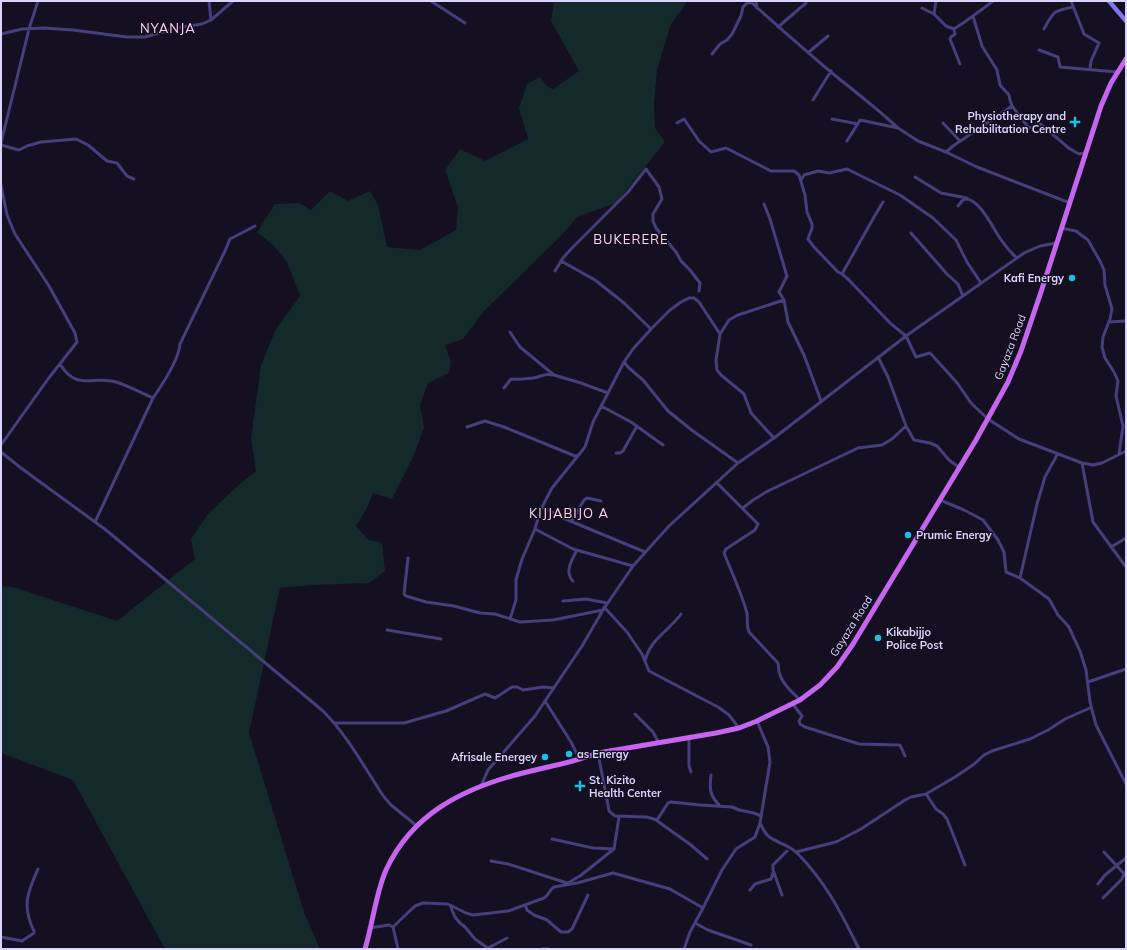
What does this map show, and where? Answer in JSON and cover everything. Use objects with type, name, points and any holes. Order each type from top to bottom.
[{"type":"main road","points":[[1109,1],[1126,21]]},
{"type":"main road","name":"Gayaza Road","points":[[365,949],[377,896],[386,870],[398,849],[417,826],[443,804],[481,786],[518,774],[580,760],[598,754],[739,728],[800,700],[828,677],[846,655],[960,468],[1005,388],[1018,359],[1057,243],[1085,153],[1106,94],[1117,72],[1126,59]]},
{"type":"street","points":[[38,1],[29,29],[1,144],[19,150],[40,142],[76,139],[88,145],[106,161],[117,163],[127,176],[134,179]]},
{"type":"street","points":[[209,1],[211,20]]},
{"type":"street","points":[[1,34],[44,28],[139,37],[202,24],[211,20],[233,1]]},
{"type":"street","points":[[431,1],[465,23]]},
{"type":"street","points":[[756,1],[757,8]]},
{"type":"street","points":[[934,14],[936,1]]},
{"type":"street","points":[[954,29],[976,15],[992,1]]},
{"type":"street","points":[[1071,1],[1084,34],[1099,43],[1091,61],[1090,69]]},
{"type":"street","points":[[712,54],[720,44],[727,40],[732,34],[741,16],[743,7],[747,3],[752,3],[795,42],[809,52],[898,128],[918,141],[946,152],[977,167],[1070,203]]},
{"type":"street","points":[[778,26],[806,3]]},
{"type":"street","points":[[1044,30],[1049,19],[1056,12],[1074,7]]},
{"type":"street","points":[[922,8],[934,14],[946,26],[954,29]]},
{"type":"street","points":[[973,16],[982,46],[997,70],[1000,85],[1009,95],[1012,106],[1028,127],[1032,128],[1039,123],[1070,149],[1079,154],[1085,153]]},
{"type":"street","points":[[954,29],[955,34],[950,39],[960,64]]},
{"type":"street","points":[[809,52],[828,36]]},
{"type":"street","points":[[1039,50],[1058,56],[1060,67],[1117,72]]},
{"type":"street","points":[[813,100],[831,71]]},
{"type":"street","points":[[946,152],[1012,106]]},
{"type":"street","points":[[677,123],[684,119],[699,141],[711,152],[726,148],[771,171],[794,171],[799,175],[805,195],[807,212],[812,224],[808,241],[872,304],[884,318],[906,336],[916,356],[930,353],[958,384],[971,403],[988,419],[1019,439],[1057,455],[1082,463],[1093,465],[1102,463],[1126,451]]},
{"type":"street","points":[[832,119],[858,124]]},
{"type":"street","points":[[847,141],[860,120],[898,128]]},
{"type":"street","points":[[943,123],[960,141]]},
{"type":"street","points":[[555,271],[571,249],[628,192],[646,169],[659,187],[662,199],[653,214],[653,222],[681,261],[700,283],[699,291]]},
{"type":"street","points":[[801,180],[804,175],[812,172],[818,171],[829,173],[847,169],[900,195],[933,218],[956,240],[967,262],[981,283]]},
{"type":"street","points":[[915,177],[941,193],[968,199],[986,214],[1002,241],[1017,258]]},
{"type":"street","points":[[1,185],[7,215],[15,234],[49,286],[77,338],[77,342],[1,445]]},
{"type":"street","points":[[958,206],[962,201],[968,199]]},
{"type":"street","points":[[842,274],[883,202]]},
{"type":"street","points":[[764,204],[787,276],[779,292],[784,300],[788,322],[804,355],[821,401]]},
{"type":"street","points":[[95,522],[153,398],[164,382],[180,350],[180,344],[230,238],[255,226]]},
{"type":"street","points":[[1061,228],[1076,231],[1088,240],[1104,270],[1105,285],[1112,305],[1112,313],[1103,337],[1102,347],[1105,358],[1118,381],[1116,396],[1123,426],[1119,454]]},
{"type":"street","points":[[912,233],[947,274],[958,284],[963,296]]},
{"type":"street","points":[[481,786],[488,770],[535,716],[582,646],[603,608],[633,566],[669,526],[738,463],[774,438],[906,336],[1017,258],[1040,246],[1057,243]]},
{"type":"street","points":[[561,261],[595,280],[624,303],[651,329]]},
{"type":"street","points":[[510,619],[516,600],[516,580],[522,559],[535,529],[542,507],[552,488],[585,448],[593,422],[624,362],[633,349],[670,310],[681,302],[690,298],[694,298],[699,302],[720,334]]},
{"type":"street","points":[[774,438],[751,413],[744,394],[717,370],[716,360],[720,334],[729,320],[738,315],[784,300]]},
{"type":"street","points":[[1109,322],[1126,321]]},
{"type":"street","points":[[510,332],[520,347],[554,375]]},
{"type":"street","points":[[878,357],[888,377],[906,426],[914,440],[937,446],[949,460],[960,468]]},
{"type":"street","points":[[624,362],[643,380],[668,411],[692,431],[738,463]]},
{"type":"street","points":[[60,364],[67,374],[80,380],[116,382],[153,398]]},
{"type":"street","points":[[504,388],[511,379],[519,380],[536,378],[549,374],[581,383],[608,393]]},
{"type":"street","points":[[601,406],[617,413],[620,417],[637,426],[663,445]]},
{"type":"street","points":[[467,427],[485,421],[504,427],[575,456],[579,455],[585,448]]},
{"type":"street","points":[[616,453],[620,453],[623,450],[637,426]]},
{"type":"street","points":[[743,508],[768,491],[858,448],[882,445],[892,439],[906,426]]},
{"type":"street","points":[[1,452],[95,522],[323,711],[335,723],[360,758],[384,797],[391,805],[417,826]]},
{"type":"street","points":[[1020,578],[1037,504],[1045,477],[1057,455]]},
{"type":"street","points":[[1082,463],[1093,522],[1126,567]]},
{"type":"street","points":[[717,483],[756,521],[757,526],[752,533],[725,550],[724,553],[737,584],[747,614],[747,625],[749,632],[778,663],[780,669],[779,675],[790,691],[800,700]]},
{"type":"street","points":[[572,521],[584,500],[587,498],[601,501]]},
{"type":"street","points":[[940,500],[984,520],[998,540],[1004,552],[1006,571],[1020,578],[1049,598],[1058,615],[1069,627],[1080,651],[1086,670],[1090,702],[1096,725],[1126,784]]},
{"type":"street","points":[[542,507],[557,516],[645,552]]},
{"type":"street","points":[[535,529],[554,540],[577,550],[633,566]]},
{"type":"street","points":[[1111,547],[1126,538]]},
{"type":"street","points":[[572,581],[568,574],[577,550]]},
{"type":"street","points":[[408,558],[404,592],[406,596],[426,602],[454,606],[480,613],[495,614],[520,622],[547,621],[603,608]]},
{"type":"street","points":[[563,601],[586,599],[607,603]]},
{"type":"street","points":[[603,608],[628,632],[642,654],[649,671],[718,707],[729,715],[739,728]]},
{"type":"street","points":[[645,662],[647,654],[655,640],[681,614]]},
{"type":"street","points":[[387,630],[441,639]]},
{"type":"street","points":[[1088,682],[1126,669]]},
{"type":"street","points":[[335,723],[404,722],[446,710],[485,694],[495,698],[512,687],[526,690],[543,687],[554,688]]},
{"type":"street","points":[[545,701],[559,720],[580,760]]},
{"type":"street","points":[[792,703],[801,713],[802,716],[799,721],[800,724],[805,727],[859,744],[900,745],[905,756]]},
{"type":"street","points":[[796,852],[836,842],[861,829],[911,797],[926,794],[955,777],[992,750],[1030,739],[1065,719],[1090,708]]},
{"type":"street","points":[[635,714],[653,732],[659,743]]},
{"type":"street","points":[[684,949],[687,938],[722,870],[736,849],[755,837],[760,823],[770,762],[768,747],[757,721]]},
{"type":"street","points":[[689,738],[689,766],[691,772]]},
{"type":"street","points":[[598,754],[609,811],[612,815],[619,817],[647,817],[656,820],[691,845],[707,859]]},
{"type":"street","points":[[711,775],[710,790],[712,796],[720,806]]},
{"type":"street","points":[[926,794],[936,809],[947,819],[966,865]]},
{"type":"street","points":[[656,820],[660,818],[668,803],[671,802],[732,806],[739,810],[761,816]]},
{"type":"street","points":[[491,861],[508,864],[566,884],[580,876],[614,849],[619,817]]},
{"type":"street","points":[[760,823],[769,836],[796,852],[824,884],[859,949]]},
{"type":"street","points":[[552,839],[593,848],[614,849]]},
{"type":"street","points":[[782,895],[773,873],[773,865],[787,851]]},
{"type":"street","points":[[1103,898],[1125,874],[1104,852]]},
{"type":"street","points":[[1098,884],[1126,858]]},
{"type":"street","points":[[1,937],[22,940],[34,933],[27,914],[26,901],[30,886],[38,869]]},
{"type":"street","points":[[369,928],[389,925],[393,926],[419,904],[423,903],[450,905],[466,913],[473,914],[508,910],[548,896],[551,888],[577,883],[613,873],[670,888],[703,908]]},
{"type":"street","points":[[750,890],[756,884],[770,879],[773,873]]},
{"type":"street","points":[[525,905],[530,912],[547,920],[561,932],[568,932],[572,929],[588,895]]},
{"type":"street","points":[[450,905],[459,922],[475,938],[488,948],[507,938]]},
{"type":"street","points":[[695,922],[708,930],[751,945]]},
{"type":"street","points":[[393,926],[398,949]]},
{"type":"street","points":[[542,949],[549,949]]},
{"type":"green space","points":[[554,1],[688,1],[671,24],[657,70],[654,103],[655,128],[665,142],[616,203],[577,217],[561,236],[484,311],[463,339],[445,345],[451,362],[449,373],[428,383],[420,405],[424,428],[413,457],[392,499],[373,493],[367,508],[356,526],[369,540],[382,543],[385,571],[369,583],[312,585],[280,588],[249,733],[304,912],[320,949],[165,949],[73,780],[1,753],[1,586],[13,587],[117,621],[195,559],[191,539],[208,514],[235,488],[256,471],[251,438],[261,365],[276,329],[300,296],[287,262],[274,246],[257,232],[275,204],[299,203],[311,210],[330,191],[348,201],[370,191],[378,205],[387,247],[420,250],[456,230],[458,207],[445,170],[460,149],[485,161],[528,139],[519,108],[527,84],[540,77],[547,86],[553,89],[579,71],[551,21]]},
{"type":"place","name":"Physiotherapy and Rehabilitation Centre","points":[[1075,122]]},
{"type":"place","name":"Kafi Energy","points":[[1072,278]]},
{"type":"place","name":"Prumic Energy","points":[[908,535]]},
{"type":"place","name":"Kikabijjo Police Post","points":[[878,638]]},
{"type":"place","name":"as Energy","points":[[569,754]]},
{"type":"place","name":"Afrisale Energey","points":[[545,757]]},
{"type":"place","name":"St. Kizito Health Center","points":[[580,786]]},
{"type":"district","name":"NYANJA","points":[[168,28]]},
{"type":"district","name":"BUKERERE","points":[[631,239]]},
{"type":"district","name":"KIJJABIJO A","points":[[569,513]]}]
